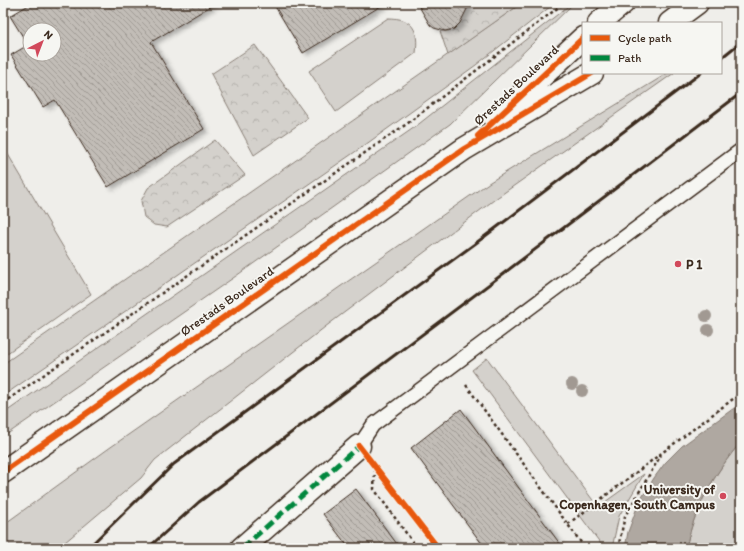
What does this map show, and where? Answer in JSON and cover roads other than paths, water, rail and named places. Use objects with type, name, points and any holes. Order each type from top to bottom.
[{"type":"street","points":[[600,22],[624,3]]},
{"type":"street","points":[[671,22],[697,3]]},
{"type":"street","name":"Ørestads Boulevard","points":[[464,149],[582,39]]},
{"type":"street","name":"Ørestads Boulevard","points":[[3,472],[464,149],[590,74]]},
{"type":"street","points":[[242,548],[358,446]]},
{"type":"lane","points":[[358,446],[373,425],[741,150]]},
{"type":"railway","points":[[722,57],[741,42]]},
{"type":"railway","points":[[88,548],[174,464],[476,243],[700,74]]},
{"type":"railway","points":[[148,548],[199,502],[741,93]]},
{"type":"place","name":"P 1","points":[[678,264]]},
{"type":"place","name":"University of Copenhagen, South Campus","points":[[723,496]]}]
